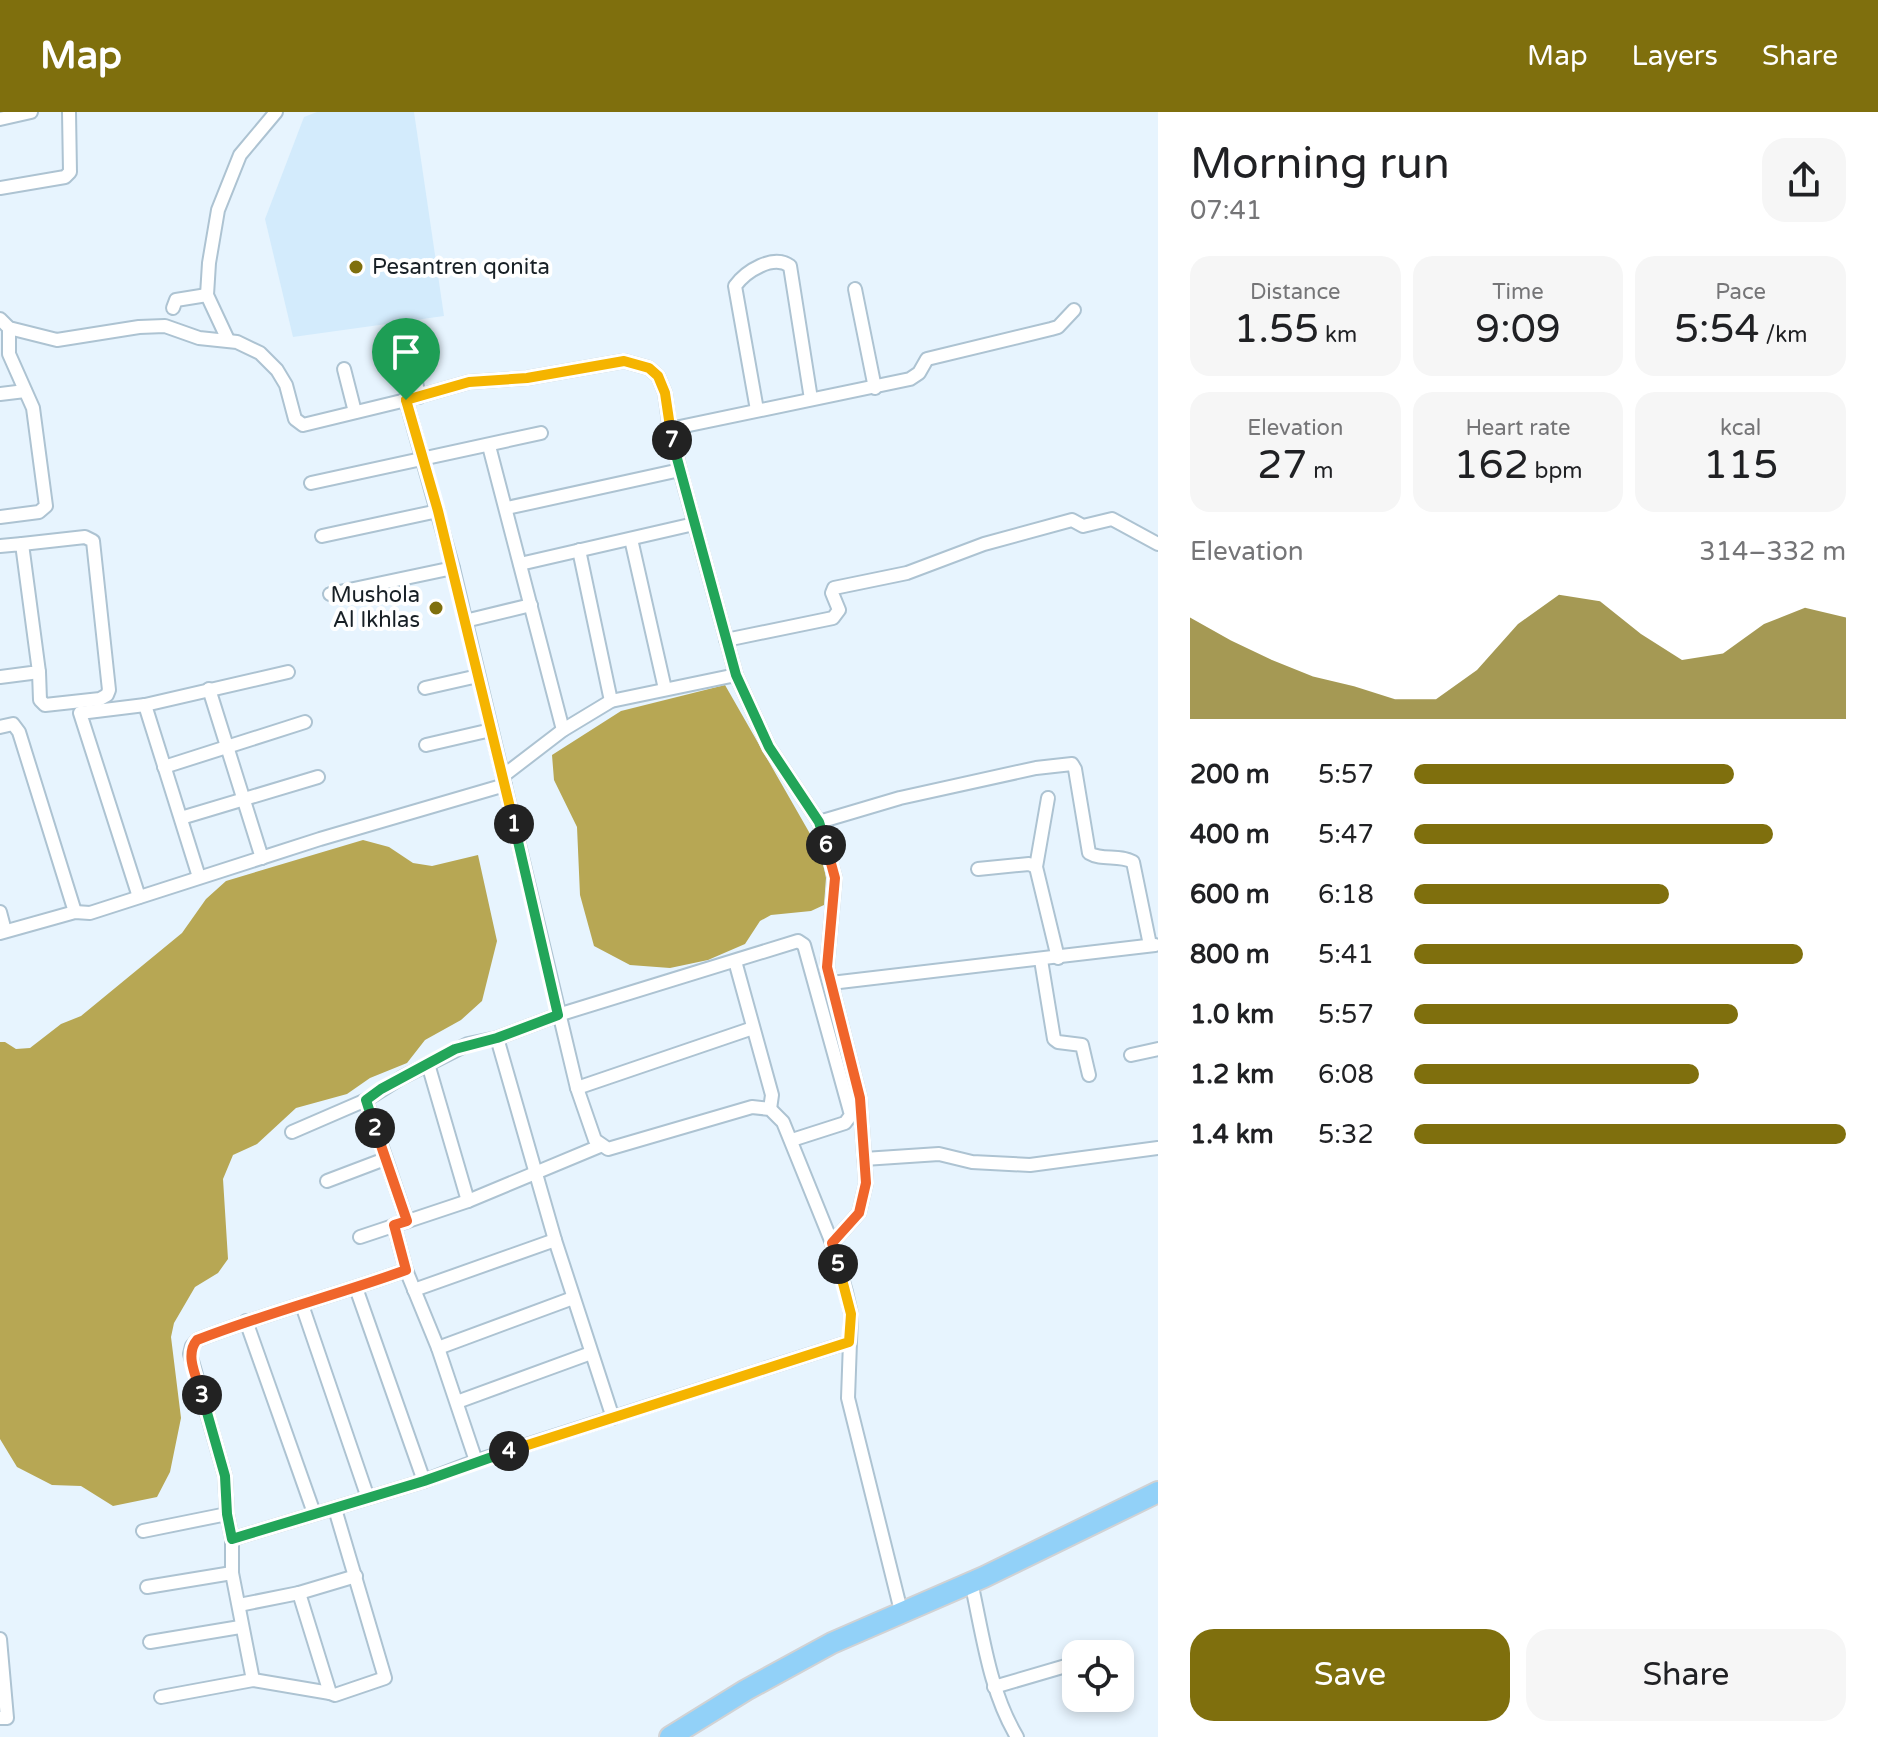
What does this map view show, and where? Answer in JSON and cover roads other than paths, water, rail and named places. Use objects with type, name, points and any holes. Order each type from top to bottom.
[{"type":"main road","points":[[670,1737],[807,1656],[1158,1492]]},
{"type":"street","points":[[0,119],[30,112]]},
{"type":"street","points":[[0,188],[65,177],[70,172],[69,112]]},
{"type":"street","points":[[228,340],[207,295],[209,263],[222,197],[240,155],[276,112]]},
{"type":"street","points":[[757,410],[735,286],[743,275],[773,262],[783,261],[790,266],[811,399]]},
{"type":"street","points":[[855,289],[875,388]]},
{"type":"street","points":[[173,308],[176,300],[207,295]]},
{"type":"street","points":[[670,429],[875,388],[916,376],[931,357],[1058,327],[1074,310]]},
{"type":"street","points":[[0,517],[39,512],[46,506],[33,408],[4,355],[4,324],[57,340],[165,326],[199,338],[228,340],[260,353],[277,370],[286,385],[295,419],[303,425],[413,399],[469,382],[527,378],[624,361],[649,368],[658,376],[665,393],[680,470],[736,675],[769,747],[819,822],[834,866],[827,967],[860,1098],[866,1183],[859,1213],[832,1243]]},
{"type":"street","points":[[413,367],[413,399],[424,460],[453,568],[558,1015],[577,1088],[595,1140],[608,1149],[752,1107],[770,1109],[783,1122],[832,1243],[851,1314],[848,1398],[901,1611]]},
{"type":"street","points":[[344,369],[355,412]]},
{"type":"street","points":[[0,394],[25,391]]},
{"type":"street","points":[[311,483],[541,433]]},
{"type":"street","points":[[489,446],[563,730]]},
{"type":"street","points":[[507,508],[680,470]]},
{"type":"street","points":[[322,536],[438,511]]},
{"type":"street","points":[[726,640],[833,618],[839,610],[832,593],[834,588],[907,573],[984,544],[1072,520],[1083,526],[1112,519],[1158,544]]},
{"type":"street","points":[[520,564],[694,524]]},
{"type":"street","points":[[0,546],[85,537],[93,541],[109,690],[100,699],[45,705],[40,700],[22,544]]},
{"type":"street","points":[[631,539],[665,689]]},
{"type":"street","points":[[579,550],[611,701]]},
{"type":"street","points":[[330,594],[453,568]]},
{"type":"street","points":[[465,621],[531,605]]},
{"type":"street","points":[[0,677],[39,672]]},
{"type":"street","points":[[139,897],[80,713],[145,705],[288,672]]},
{"type":"street","points":[[0,912],[2,935],[75,912],[90,913],[262,858],[504,780],[563,730],[611,701],[736,675]]},
{"type":"street","points":[[425,688],[478,676]]},
{"type":"street","points":[[209,689],[262,858]]},
{"type":"street","points":[[145,705],[199,877]]},
{"type":"street","points":[[164,767],[305,722]]},
{"type":"street","points":[[0,727],[13,724],[19,732],[75,912]]},
{"type":"street","points":[[426,745],[491,730]]},
{"type":"street","points":[[819,822],[900,798],[1036,768],[1072,764],[1089,853],[1095,857],[1133,862],[1154,945],[831,983]]},
{"type":"street","points":[[181,818],[318,777]]},
{"type":"street","points":[[1048,798],[1036,867],[1058,958]]},
{"type":"street","points":[[978,869],[1029,864],[1036,867]]},
{"type":"street","points":[[292,1132],[366,1100],[381,1089],[468,1044],[497,1038],[558,1015],[798,941],[804,945],[851,1115],[845,1123],[792,1140]]},
{"type":"street","points":[[1041,960],[1054,1039],[1082,1045],[1089,1075]]},
{"type":"street","points":[[735,961],[772,1095],[770,1109]]},
{"type":"street","points":[[577,1088],[753,1028]]},
{"type":"street","points":[[497,1038],[555,1240],[613,1418]]},
{"type":"street","points":[[1131,1055],[1158,1049]]},
{"type":"street","points":[[428,1064],[468,1201]]},
{"type":"street","points":[[366,1100],[385,1159],[400,1223],[406,1270],[438,1348],[476,1461]]},
{"type":"street","points":[[360,1237],[468,1201],[600,1146]]},
{"type":"street","points":[[864,1159],[939,1154],[972,1162],[1030,1165],[1158,1148]]},
{"type":"street","points":[[327,1181],[385,1159]]},
{"type":"street","points":[[414,1290],[555,1240]]},
{"type":"street","points":[[253,1680],[240,1627],[232,1573],[232,1539],[225,1476],[190,1354],[192,1346],[197,1340],[246,1321],[406,1270]]},
{"type":"street","points":[[356,1288],[424,1481]]},
{"type":"street","points":[[438,1348],[573,1298]]},
{"type":"street","points":[[302,1305],[368,1498]]},
{"type":"street","points":[[246,1321],[314,1513]]},
{"type":"street","points":[[232,1539],[424,1481],[476,1461],[849,1342]]},
{"type":"street","points":[[457,1402],[591,1353]]},
{"type":"street","points":[[161,1697],[253,1680],[335,1695],[385,1678],[335,1509]]},
{"type":"street","points":[[143,1531],[227,1514]]},
{"type":"street","points":[[147,1587],[232,1573]]},
{"type":"street","points":[[239,1605],[299,1593],[356,1576]]},
{"type":"street","points":[[971,1582],[994,1687],[1017,1737]]},
{"type":"street","points":[[299,1593],[330,1693]]},
{"type":"street","points":[[150,1642],[240,1627]]},
{"type":"street","points":[[0,1639],[7,1718],[0,1718]]},
{"type":"street","points":[[994,1687],[1062,1667]]},
{"type":"place","name":"Pesantren qonita","points":[[356,267]]},
{"type":"place","name":"Mushola Al Ikhlas","points":[[436,608]]}]
